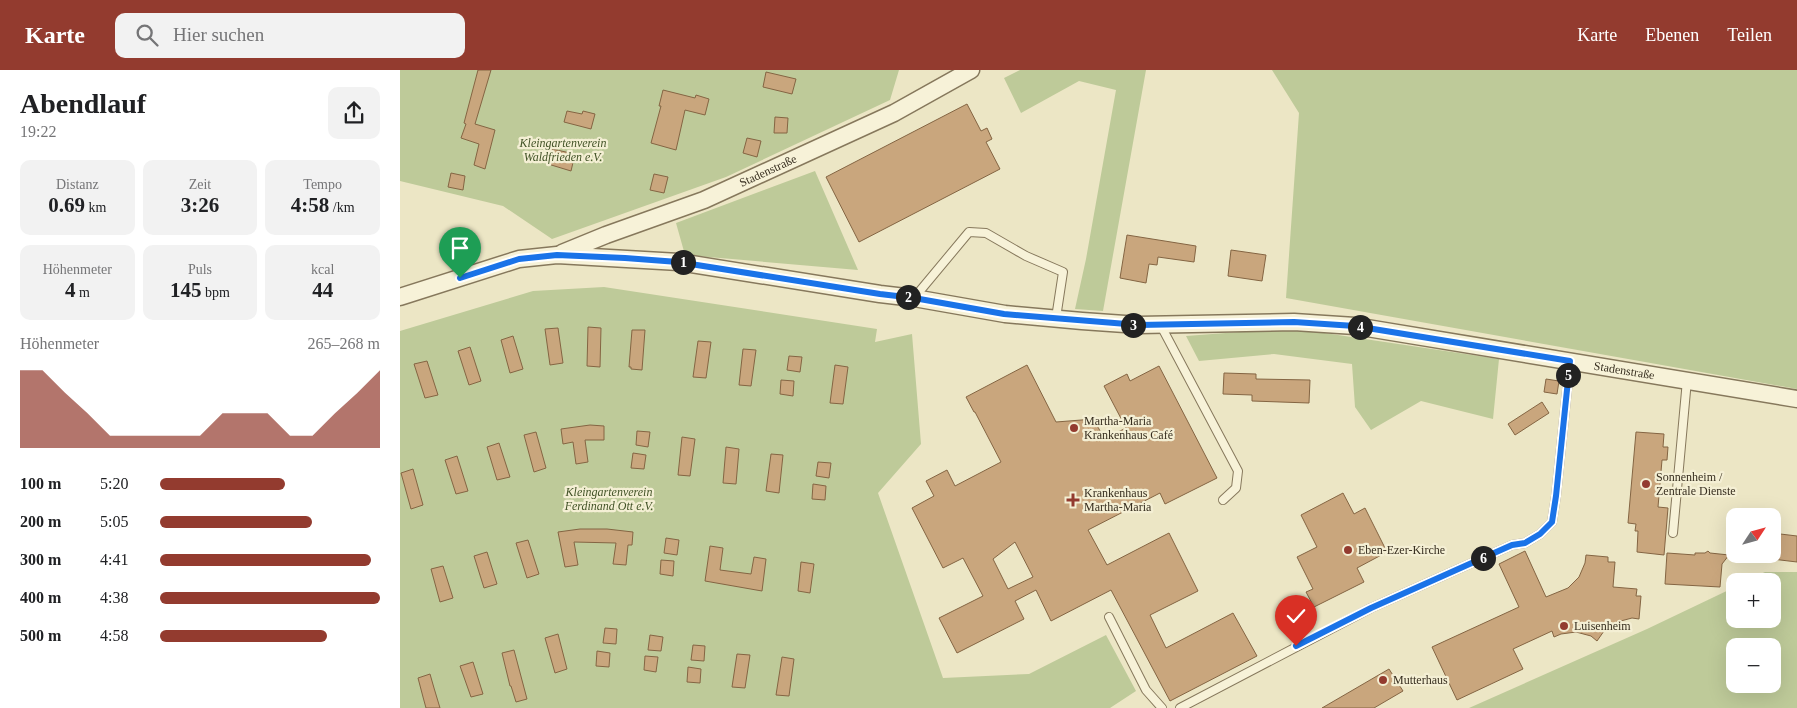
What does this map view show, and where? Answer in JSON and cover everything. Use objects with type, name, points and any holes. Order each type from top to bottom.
[{"type":"street","name":"Stadenstraße","points":[[557,255],[722,192],[894,113],[972,70]]},
{"type":"street","name":"Stadenstraße","points":[[400,297],[519,259],[557,255],[678,262],[914,298],[1004,314],[1139,325],[1294,322],[1355,326],[1797,399]]},
{"type":"lane","points":[[914,298],[969,232],[986,233],[1026,256],[1063,272],[1056,318]]},
{"type":"lane","points":[[1160,324],[1238,471],[1236,488],[1223,500]]},
{"type":"lane","points":[[1180,708],[1371,608],[1512,545],[1525,543],[1540,534],[1552,522],[1570,361]]},
{"type":"lane","points":[[1673,533],[1687,380]]},
{"type":"lane","points":[[1109,617],[1146,690],[1162,708]]},
{"type":"green space","name":"Kleingartenverein Waldfrieden e.V.","points":[[400,70],[899,70],[890,100],[726,177],[552,239],[503,206],[400,181]]},
{"type":"green space","points":[[1020,70],[1146,70],[1103,311],[1075,309],[1086,259],[1116,90],[1079,81],[1021,113],[1004,78]]},
{"type":"green space","points":[[1272,70],[1797,70],[1797,389],[1286,298],[1299,113]]},
{"type":"green space","points":[[815,171],[858,270],[685,255],[676,223]]},
{"type":"green space","name":"Kleingartenverein Ferdinand Ott e.V.","points":[[604,287],[877,329],[875,342],[912,334],[921,444],[878,493],[943,678],[1029,674],[1106,635],[1136,691],[1110,708],[400,708],[400,331],[533,291]]},
{"type":"green space","points":[[1291,328],[1499,359],[1493,419],[1421,401],[1371,430],[1355,407],[1352,364],[1274,354],[1199,361],[1186,336]]},
{"type":"green space","points":[[1797,572],[1797,708],[1469,708],[1647,629],[1726,591],[1726,628],[1781,628],[1781,573],[1763,573]]},
{"type":"building","points":[[478,70],[491,70],[475,124],[495,130],[485,169],[474,165],[479,144],[461,138]]},
{"type":"building","points":[[766,72],[796,79],[792,94],[763,87]]},
{"type":"building","points":[[663,90],[695,98],[696,95],[709,99],[705,115],[685,110],[676,150],[651,143],[661,106],[659,106]]},
{"type":"building","points":[[967,104],[981,131],[987,128],[992,139],[986,142],[1000,169],[859,242],[826,177]]},
{"type":"building","points":[[567,111],[582,114],[583,111],[595,114],[591,129],[564,122]]},
{"type":"building","points":[[775,117],[788,118],[787,133],[774,133]]},
{"type":"building","points":[[747,138],[761,141],[757,157],[743,153]]},
{"type":"building","points":[[552,149],[575,154],[571,171],[548,164]]},
{"type":"building","points":[[451,173],[465,176],[463,190],[448,187]]},
{"type":"building","points":[[654,174],[668,177],[664,193],[650,190]]},
{"type":"building","points":[[1127,235],[1196,246],[1194,262],[1158,257],[1157,265],[1149,264],[1146,283],[1120,278]]},
{"type":"building","points":[[1231,250],[1266,255],[1262,281],[1228,276]]},
{"type":"building","points":[[588,327],[601,328],[600,367],[587,366]]},
{"type":"building","points":[[558,328],[563,363],[550,365],[545,329]]},
{"type":"building","points":[[632,330],[645,330],[642,370],[629,367]]},
{"type":"building","points":[[513,336],[523,369],[510,373],[501,340]]},
{"type":"building","points":[[698,341],[711,342],[706,378],[693,377]]},
{"type":"building","points":[[470,347],[481,381],[469,385],[458,351]]},
{"type":"building","points":[[743,349],[756,350],[751,386],[739,385]]},
{"type":"building","points":[[789,356],[802,357],[800,372],[787,370]]},
{"type":"building","points":[[427,361],[438,395],[425,398],[414,364]]},
{"type":"building","points":[[835,365],[848,367],[843,404],[830,403]]},
{"type":"building","points":[[1027,365],[1056,422],[1094,419],[1104,439],[1126,428],[1104,386],[1127,374],[1130,381],[1159,366],[1217,478],[1165,504],[1160,493],[1088,530],[1107,565],[1169,533],[1198,591],[1150,615],[1166,648],[1233,613],[1257,656],[1170,701],[1111,590],[1051,621],[1036,590],[1015,601],[1024,619],[957,653],[939,618],[983,596],[963,558],[943,568],[912,508],[934,496],[926,481],[947,470],[955,486],[1001,462],[966,397]],"holes":[[[1015,542],[1033,577],[1008,589],[993,559]]]},
{"type":"building","points":[[1224,373],[1256,374],[1256,379],[1310,380],[1309,403],[1252,401],[1252,395],[1223,394]]},
{"type":"building","points":[[1546,379],[1559,381],[1557,394],[1544,392]]},
{"type":"building","points":[[781,380],[794,381],[793,396],[780,394]]},
{"type":"building","points":[[1542,402],[1549,413],[1515,435],[1508,424]]},
{"type":"building","points":[[590,425],[604,426],[604,440],[585,440],[588,462],[576,464],[573,442],[563,444],[561,429]]},
{"type":"building","points":[[637,431],[650,432],[648,447],[636,445]]},
{"type":"building","points":[[536,432],[546,468],[534,472],[524,435]]},
{"type":"building","name":"Sonnenheim / Zentrale Dienste","points":[[1636,432],[1664,434],[1663,447],[1668,447],[1667,460],[1662,460],[1658,507],[1668,508],[1664,555],[1637,552],[1638,531],[1635,531],[1636,524],[1628,523]]},
{"type":"building","points":[[682,437],[695,439],[690,476],[678,475]]},
{"type":"building","points":[[499,443],[510,477],[497,480],[487,447]]},
{"type":"building","points":[[726,447],[739,449],[736,484],[723,483]]},
{"type":"building","points":[[633,453],[646,455],[644,469],[631,468]]},
{"type":"building","points":[[771,454],[783,455],[779,493],[766,491]]},
{"type":"building","points":[[457,456],[468,491],[456,494],[445,460]]},
{"type":"building","points":[[818,462],[831,463],[829,478],[816,476]]},
{"type":"building","points":[[413,469],[423,505],[411,509],[401,473]]},
{"type":"building","points":[[813,484],[826,486],[825,500],[812,499]]},
{"type":"building","name":"Eben-Ezer-Kirche","points":[[1343,493],[1354,514],[1365,508],[1387,552],[1357,568],[1364,582],[1314,607],[1306,592],[1313,589],[1297,557],[1317,547],[1301,515]]},
{"type":"building","points":[[580,529],[607,529],[633,532],[632,545],[628,545],[626,565],[613,564],[616,543],[574,542],[578,565],[565,567],[558,532]]},
{"type":"building","points":[[1781,534],[1797,536],[1797,562],[1781,560]]},
{"type":"building","points":[[666,538],[679,540],[677,555],[664,553]]},
{"type":"building","points":[[528,540],[539,574],[527,578],[516,543]]},
{"type":"building","points":[[710,546],[723,548],[720,570],[751,574],[754,557],[766,559],[762,591],[705,581]]},
{"type":"building","name":"Luisenheim","points":[[1525,551],[1546,597],[1568,588],[1579,577],[1586,555],[1608,557],[1608,562],[1615,562],[1613,587],[1637,589],[1636,596],[1641,596],[1639,619],[1632,618],[1617,622],[1604,631],[1597,641],[1591,636],[1576,632],[1554,637],[1552,631],[1513,649],[1523,669],[1457,700],[1432,647],[1519,607],[1499,564]]},
{"type":"building","points":[[1708,551],[1710,553],[1726,555],[1726,559],[1722,564],[1720,587],[1665,584],[1667,553],[1695,555],[1695,553],[1705,553]]},
{"type":"building","points":[[487,552],[497,584],[484,588],[474,556]]},
{"type":"building","points":[[661,560],[674,561],[673,576],[660,574]]},
{"type":"building","points":[[801,562],[814,564],[810,593],[798,591]]},
{"type":"building","points":[[443,566],[453,598],[440,602],[431,569]]},
{"type":"building","points":[[605,628],[617,629],[616,644],[603,643]]},
{"type":"building","points":[[558,634],[567,669],[555,673],[545,638]]},
{"type":"building","points":[[650,635],[663,637],[661,651],[648,650]]},
{"type":"building","points":[[693,645],[705,646],[704,661],[691,660]]},
{"type":"building","points":[[514,650],[527,699],[516,702],[502,653]]},
{"type":"building","points":[[597,651],[610,653],[609,667],[596,666]]},
{"type":"building","points":[[737,654],[750,655],[745,688],[732,687]]},
{"type":"building","points":[[645,656],[658,657],[656,672],[644,670]]},
{"type":"building","points":[[782,657],[794,659],[789,696],[776,695]]},
{"type":"building","points":[[473,662],[483,694],[471,697],[460,666]]},
{"type":"building","points":[[688,667],[701,669],[700,683],[687,682]]},
{"type":"building","name":"Mutterhaus","points":[[1389,669],[1403,691],[1374,708],[1322,708]]},
{"type":"building","points":[[430,674],[440,708],[426,708],[418,678]]},
{"type":"place","name":"Martha-Maria Krankenhaus Café","points":[[1074,428]]},
{"type":"place","name":"Sonnenheim / Zentrale Dienste","points":[[1646,484]]},
{"type":"place","name":"Krankenhaus Martha-Maria","points":[[1073,500]]},
{"type":"place","name":"Eben-Ezer-Kirche","points":[[1348,550]]},
{"type":"place","name":"Luisenheim","points":[[1564,626]]},
{"type":"place","name":"Mutterhaus","points":[[1383,680]]},
{"type":"route","points":[[460,278],[519,259],[557,255],[625,258],[678,262],[914,298],[1004,314],[1082,322],[1139,325],[1294,322],[1355,326],[1570,361],[1552,522],[1540,534],[1525,543],[1512,545],[1371,608],[1296,646]]}]
